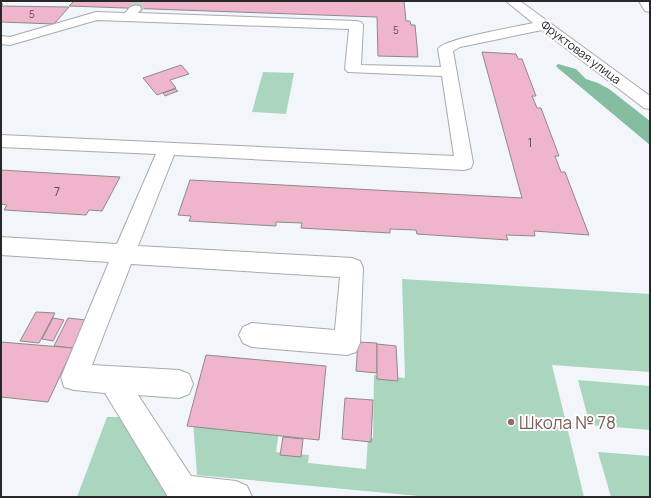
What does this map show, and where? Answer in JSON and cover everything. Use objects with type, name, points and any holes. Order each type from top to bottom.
[{"type":"street","name":"Фруктовая улица","points":[[512,1],[650,104]]},
{"type":"street","points":[[645,1],[650,8]]},
{"type":"street","points":[[4,43],[96,16],[132,13],[356,25],[353,69],[449,72]]},
{"type":"street","points":[[1,141],[464,163],[445,49],[456,44],[544,25]]},
{"type":"street","points":[[634,92],[650,93]]},
{"type":"street","points":[[167,150],[74,377],[179,384]]},
{"type":"street","points":[[1,246],[352,268],[347,343],[252,335]]},
{"type":"street","points":[[113,380],[182,491],[236,497]]},
{"type":"green space","points":[[558,64],[576,69],[586,79],[609,89],[650,121],[650,145],[559,69],[556,66]]},
{"type":"green space","points":[[263,72],[294,73],[286,114],[252,112]]},
{"type":"green space","name":"Школа № 78","points":[[402,279],[650,294],[650,372],[552,365],[584,497],[429,497],[197,475],[193,421],[279,430],[276,452],[309,455],[308,463],[366,469],[368,438],[373,438],[374,375],[405,378]]},
{"type":"green space","points":[[578,380],[650,386],[650,430],[590,425]]},
{"type":"green space","points":[[107,417],[121,417],[168,497],[77,497]]},
{"type":"green space","points":[[598,452],[650,456],[650,497],[611,497]]},
{"type":"building","points":[[74,1],[404,1],[406,21],[410,21],[411,25],[415,25],[418,57],[378,56],[377,17],[69,6]]},
{"type":"building","points":[[1,6],[69,7],[54,24],[1,22]]},
{"type":"building","points":[[482,52],[516,54],[518,59],[522,59],[536,96],[532,96],[537,108],[541,108],[559,156],[555,156],[561,172],[565,172],[589,235],[534,231],[535,236],[506,235],[508,240],[417,234],[416,230],[390,229],[390,233],[301,228],[302,223],[276,222],[276,226],[189,221],[191,216],[178,215],[190,180],[522,198]]},
{"type":"building","points":[[181,65],[189,74],[170,80],[176,88],[157,95],[143,78]]},
{"type":"building","points":[[175,89],[178,91],[165,96],[163,93]]},
{"type":"building","points":[[1,170],[120,177],[102,211],[89,210],[86,215],[4,210],[7,205],[1,204]]},
{"type":"building","points":[[36,312],[55,313],[39,343],[20,341]]},
{"type":"building","points":[[53,318],[64,320],[53,341],[42,339]]},
{"type":"building","points":[[68,318],[86,320],[73,348],[54,346]]},
{"type":"building","points":[[1,342],[73,348],[48,402],[1,397]]},
{"type":"building","points":[[358,342],[377,343],[377,373],[356,371]]},
{"type":"building","points":[[377,344],[396,346],[398,381],[377,379]]},
{"type":"building","points":[[206,355],[326,366],[319,440],[187,426]]},
{"type":"building","points":[[345,398],[373,400],[371,442],[342,439]]},
{"type":"building","points":[[283,437],[303,439],[301,457],[280,455]]},
{"type":"tunnel","points":[[135,9],[140,1]]},
{"type":"place","name":"Школа № 78","points":[[511,422]]}]
